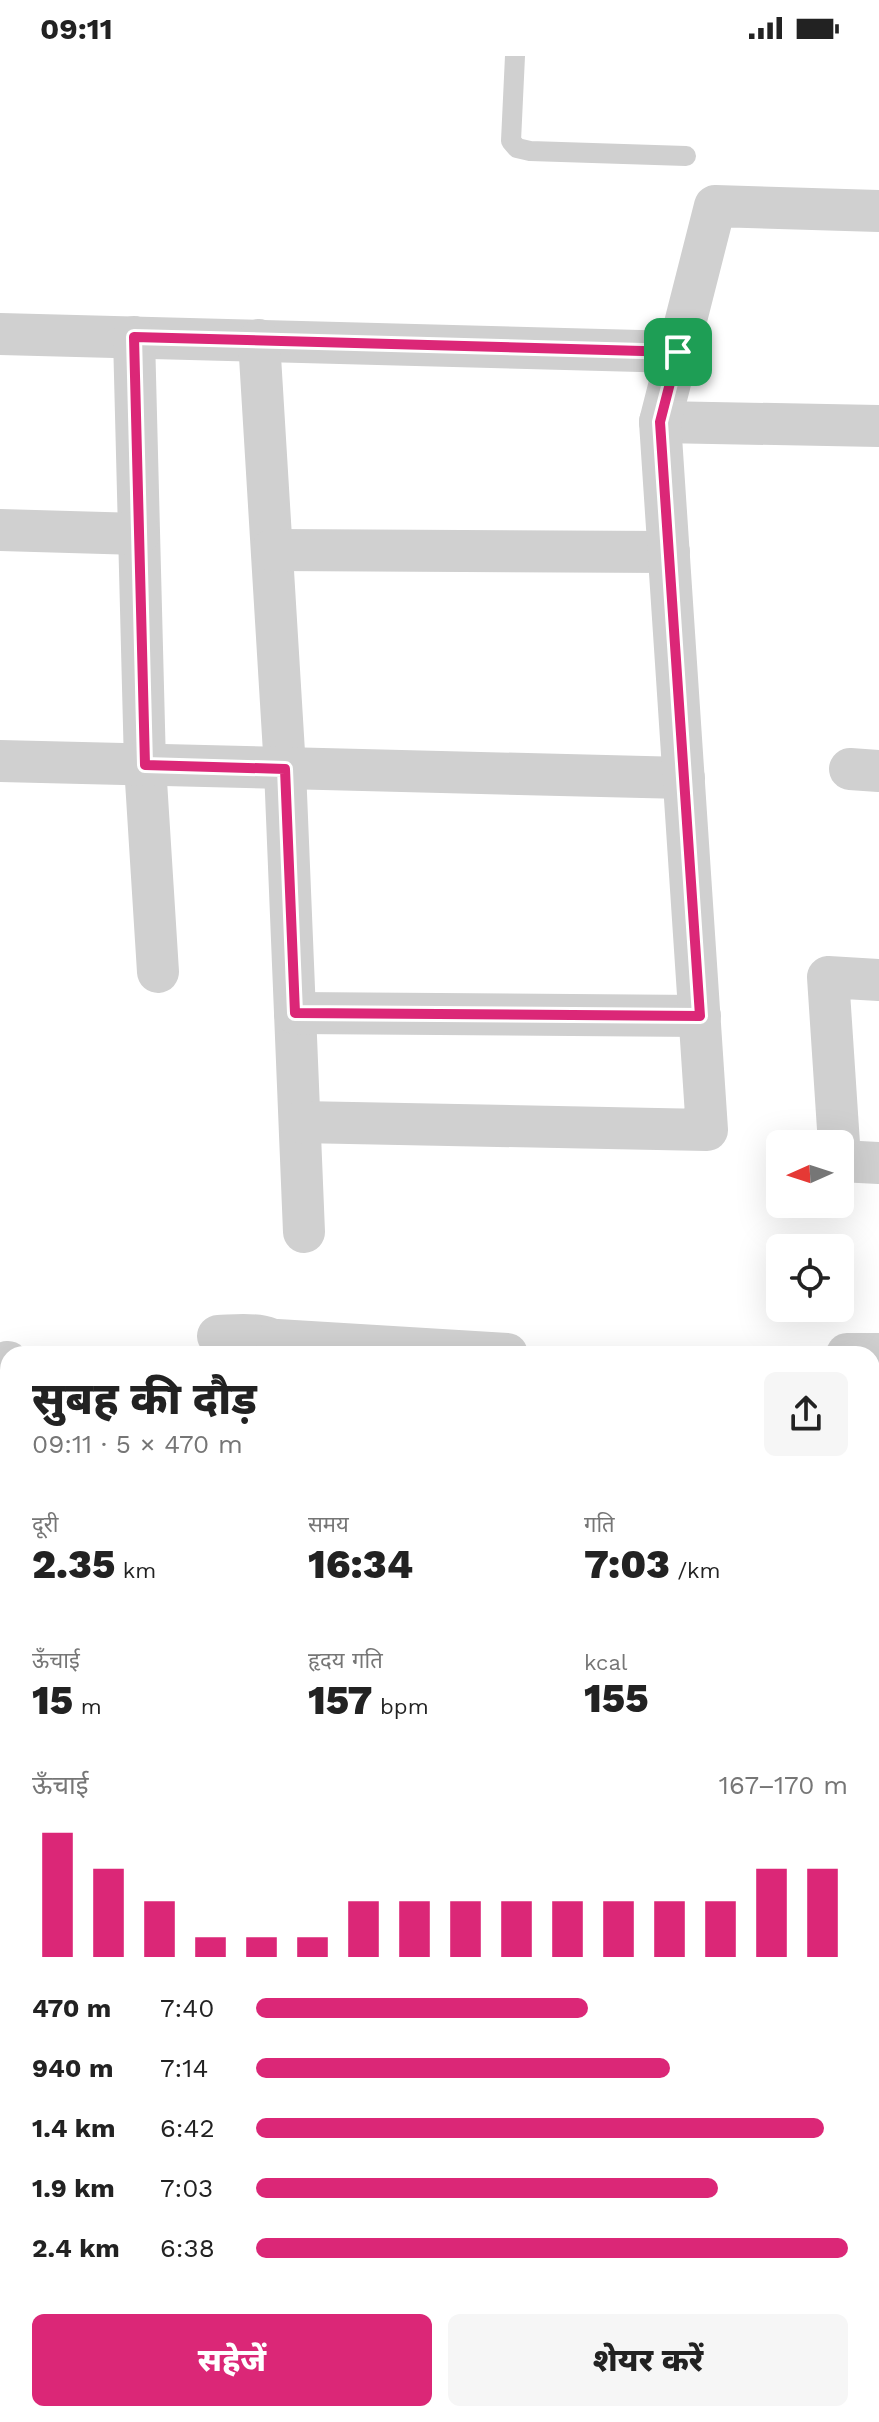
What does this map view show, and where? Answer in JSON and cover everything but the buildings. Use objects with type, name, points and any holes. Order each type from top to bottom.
[{"type":"street","points":[[300,1122],[707,1130],[660,422],[715,206],[879,211]]},
{"type":"street","points":[[0,334],[678,352]]},
{"type":"street","points":[[134,337],[145,765],[158,972]]},
{"type":"street","points":[[259,340],[285,769],[304,1232]]},
{"type":"street","points":[[660,422],[879,426]]},
{"type":"street","points":[[0,530],[139,534]]},
{"type":"street","points":[[272,550],[669,552]]},
{"type":"street","points":[[0,761],[684,778]]},
{"type":"street","points":[[838,1130],[828,977],[879,980]]},
{"type":"street","points":[[295,1013],[700,1016]]},
{"type":"street","points":[[854,1162],[879,1163]]},
{"type":"street","points":[[218,1336],[259,1335],[281,1346]]},
{"type":"lane","points":[[515,56],[511,141],[517,148],[686,156]]},
{"type":"route","points":[[134,337],[678,352],[660,422],[700,1016],[295,1013],[285,769],[145,765],[134,337]]}]
